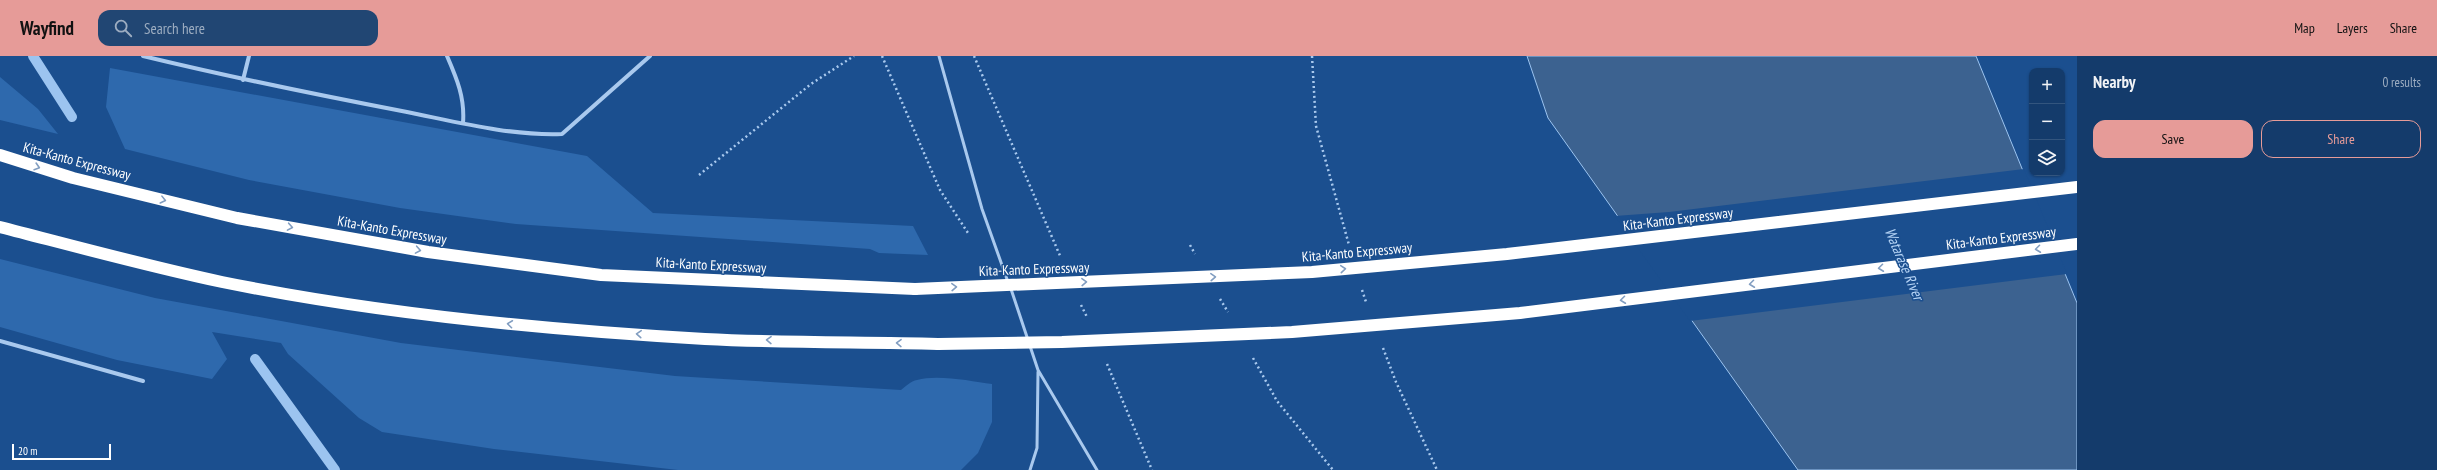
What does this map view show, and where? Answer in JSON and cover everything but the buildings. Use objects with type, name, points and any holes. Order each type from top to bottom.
[{"type":"highway","name":"Kita-Kanto Expressway","points":[[0,155],[73,178],[237,218],[428,252],[600,275],[915,289],[1312,272],[1507,254],[2077,188]]},
{"type":"highway","name":"Kita-Kanto Expressway","points":[[0,227],[131,261],[223,282],[358,305],[504,323],[706,339],[938,344],[1062,342],[1292,332],[1512,314],[2077,244]]},
{"type":"street","points":[[143,56],[244,80],[463,123],[543,135],[562,134],[650,56]]},
{"type":"street","points":[[244,80],[249,56]]},
{"type":"street","points":[[447,56],[460,85],[464,106],[463,123]]},
{"type":"street","points":[[0,340],[143,381]]},
{"type":"lane","points":[[939,56],[982,209],[1038,370],[1097,470]]},
{"type":"lane","points":[[1030,470],[1037,448],[1038,370]]},
{"type":"path","points":[[699,175],[811,84],[854,56]]},
{"type":"path","points":[[882,56],[940,190],[971,236]]},
{"type":"path","points":[[1190,245],[1198,259]]},
{"type":"path","points":[[1217,292],[1232,320]]},
{"type":"path","points":[[1251,354],[1277,401],[1333,470]]},
{"type":"shaded area","points":[[110,68],[587,156],[653,213],[913,226],[928,255],[879,253],[870,249],[516,224],[400,208],[249,180],[125,149],[106,107]]},
{"type":"shaded area","points":[[0,77],[38,109],[58,134],[0,120]]},
{"type":"shaded area","points":[[0,259],[155,298],[401,343],[675,376],[901,390],[908,384],[925,378],[944,378],[992,384],[992,422],[978,453],[961,470],[678,470],[494,449],[382,432],[359,418],[288,354],[281,343],[212,332],[227,359],[212,379],[117,360],[0,327]]},
{"type":"water","name":"Watarase River","points":[[1527,56],[1976,56],[2077,303],[2077,470],[1798,470],[1548,118]]},
{"type":"pier","points":[[2024,169],[2067,274],[1690,321],[1615,216],[1669,212]]},
{"type":"waterway","points":[[33,56],[72,117]]},
{"type":"waterway","points":[[255,359],[335,470]]}]
